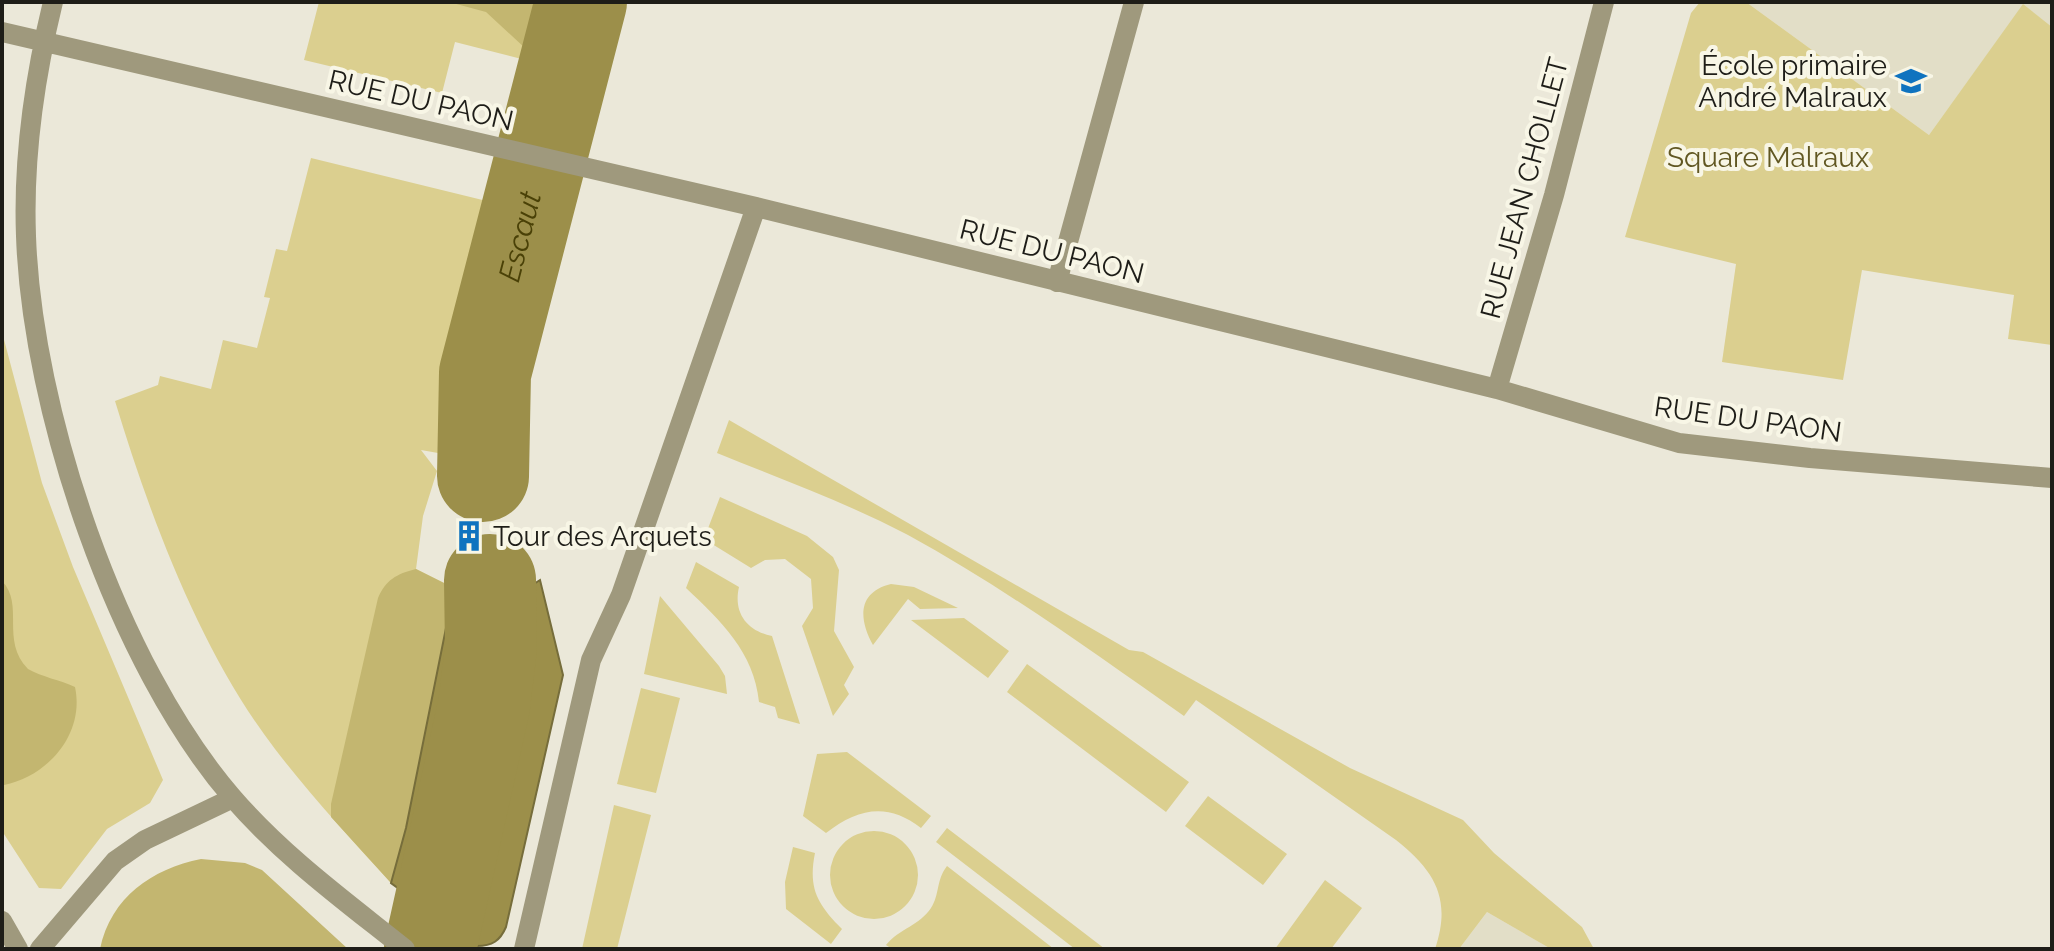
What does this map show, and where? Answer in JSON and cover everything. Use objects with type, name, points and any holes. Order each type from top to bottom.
[{"type":"street","points":[[53,2],[30,118],[26,236],[33,311],[49,400],[94,542],[143,660],[168,709],[233,798],[296,863],[405,949]]},
{"type":"street","points":[[1057,282],[1134,2]]},
{"type":"street","name":"RUE JEAN CHOLLET","points":[[1497,389],[1554,195],[1604,2]]},
{"type":"street","name":"RUE DU PAON","points":[[2,32],[756,207],[1497,389],[1679,443],[1810,458],[2052,478]]},
{"type":"street","points":[[524,949],[591,660],[621,595],[756,207]]},
{"type":"street","points":[[40,949],[115,861],[188,817],[233,798]]},
{"type":"street","points":[[2,921],[18,949]]},
{"type":"shaded area","points":[[449,2],[608,2],[561,58],[526,49],[486,12]]},
{"type":"shaded area","name":"École primaire André Malraux","points":[[1746,2],[2052,2],[2052,27],[2023,5],[1929,135]]},
{"type":"shaded area","points":[[416,569],[454,588],[406,828],[391,883],[331,817],[331,804],[378,598],[392,579]]},
{"type":"shaded area","points":[[508,578],[523,591],[540,580],[563,675],[506,927],[495,942],[477,946],[391,883],[406,828],[454,588]]},
{"type":"shaded area","points":[[2,581],[12,601],[15,646],[20,658],[28,669],[75,687],[77,704],[69,736],[60,750],[35,772],[4,785]]},
{"type":"shaded area","points":[[201,859],[245,863],[262,870],[348,949],[100,949],[114,914],[136,888],[166,870]]},
{"type":"shaded area","points":[[1487,912],[1551,949],[1459,949]]},
{"type":"green space","points":[[319,2],[557,2],[541,64],[455,42],[442,93],[304,60]]},
{"type":"green space","name":"Square Malraux","points":[[1700,2],[1746,2],[1929,135],[2023,4],[2052,27],[2052,345],[2008,339],[2014,295],[1862,270],[1843,380],[1722,362],[1736,264],[1625,237],[1691,13]]},
{"type":"green space","points":[[311,158],[503,205],[438,453],[421,450],[437,471],[423,516],[416,569],[454,588],[391,883],[275,749],[224,670],[161,537],[115,401],[158,385],[160,376],[211,389],[223,340],[257,348],[270,298],[264,297],[276,249],[287,251]]},
{"type":"green space","points":[[2,332],[42,483],[73,567],[163,780],[150,803],[107,829],[61,889],[39,888],[2,831]]},
{"type":"green space","points":[[729,420],[1129,650],[1143,652],[1350,768],[1463,820],[1494,853],[1582,927],[1594,949],[1551,949],[1487,912],[1459,949],[1435,949],[1442,915],[1436,887],[1421,863],[1396,840],[1196,700],[1184,716],[1049,622],[944,555],[861,512],[717,453]]},
{"type":"green space","points":[[720,497],[807,536],[833,557],[839,570],[834,631],[854,667],[844,685],[849,694],[833,716],[802,626],[813,608],[811,579],[785,559],[765,560],[751,568],[704,539]]},
{"type":"green space","points":[[696,562],[739,587],[738,605],[744,619],[755,630],[772,636],[800,724],[778,718],[775,707],[759,702],[756,684],[743,653],[723,625],[686,588]]},
{"type":"green space","points":[[891,584],[914,587],[958,608],[920,609],[908,599],[873,645],[865,625],[864,607],[872,593]]},
{"type":"green space","points":[[660,596],[719,666],[725,676],[727,694],[644,674]]},
{"type":"green space","points":[[964,618],[1009,651],[988,678],[911,620]]},
{"type":"green space","points":[[1027,664],[1189,782],[1166,812],[1007,692]]},
{"type":"green space","points":[[641,688],[680,698],[656,793],[617,784]]},
{"type":"green space","points":[[847,752],[931,816],[921,828],[897,814],[873,811],[850,818],[826,833],[803,816],[817,754]]},
{"type":"green space","points":[[1208,796],[1287,854],[1263,885],[1185,826]]},
{"type":"green space","points":[[614,805],[651,815],[617,949],[582,949]]},
{"type":"green space","points":[[947,828],[1105,949],[1075,949],[936,842]]},
{"type":"green space","points":[[874,831],[891,835],[905,844],[914,858],[918,875],[914,892],[905,906],[891,915],[874,919],[857,915],[843,906],[834,892],[830,875],[834,858],[843,844],[857,835]]},
{"type":"green space","points":[[793,847],[815,853],[813,876],[816,895],[842,929],[831,944],[786,909],[785,882]]},
{"type":"green space","points":[[947,866],[1054,949],[892,949],[886,945],[931,908]]},
{"type":"green space","points":[[1325,880],[1362,908],[1331,949],[1275,949]]},
{"type":"waterway","name":"Escaut","points":[[483,476],[485,373],[581,2]]},
{"type":"waterway","name":"Escaut","points":[[430,949],[484,706],[491,648],[490,580]]},
{"type":"place","name":"École primaire André Malraux","points":[[1911,81]]},
{"type":"place","name":"Tour des Arquets","points":[[469,536]]}]
